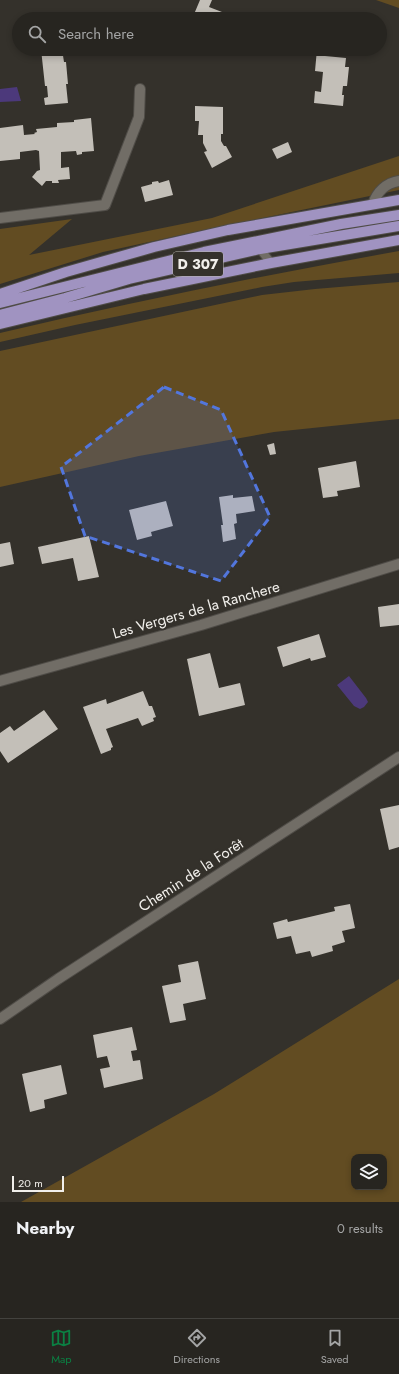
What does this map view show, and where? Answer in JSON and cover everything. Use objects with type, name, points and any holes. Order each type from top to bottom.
[{"type":"main road","points":[[0,294],[66,272],[154,247],[228,230],[399,200]]},
{"type":"main road","name":"D 307","points":[[0,303],[204,252],[341,224],[399,215]]},
{"type":"main road","name":"D 307","points":[[0,315],[129,279],[260,249],[399,226]]},
{"type":"main road","points":[[0,324],[144,290],[271,263],[399,240]]},
{"type":"street","points":[[0,218],[105,205],[139,117],[140,89]]},
{"type":"street","points":[[373,204],[375,197],[390,182],[399,181]]},
{"type":"street","name":"Les Vergers de la Ranchere","points":[[0,681],[201,625],[399,564]]},
{"type":"street","name":"Chemin de la Forêt","points":[[0,1019],[58,979],[399,757]]},
{"type":"lane","points":[[260,249],[271,263]]},
{"type":"highlighted area","points":[[164,387],[221,410],[270,517],[221,581],[85,536],[61,467]]},
{"type":"shaded area","points":[[376,0],[399,0],[399,8]]},
{"type":"shaded area","points":[[17,87],[21,101],[0,102],[0,89]]},
{"type":"shaded area","points":[[399,156],[399,190],[103,252],[0,284],[0,229],[72,219],[29,255],[212,218]]},
{"type":"shaded area","points":[[399,251],[399,273],[294,282],[262,287],[75,325],[0,342],[0,333],[99,310],[199,289]]},
{"type":"shaded area","points":[[399,282],[399,419],[274,432],[139,456],[0,487],[0,351],[262,295]]},
{"type":"shaded area","points":[[349,676],[368,702],[360,709],[354,706],[337,685]]},
{"type":"shaded area","points":[[399,979],[399,1202],[21,1202],[214,1094]]},
{"type":"building","points":[[200,0],[212,0],[209,7],[222,12],[195,12]]},
{"type":"building","points":[[42,56],[63,56],[64,62],[66,62],[68,103],[45,105],[44,98],[48,97],[47,86],[45,86]]},
{"type":"building","points":[[316,56],[346,58],[345,67],[349,67],[347,86],[343,86],[343,106],[314,103],[315,91],[321,92],[323,72],[315,71]]},
{"type":"building","points":[[195,106],[223,107],[223,134],[221,134],[221,141],[224,146],[226,146],[232,157],[212,168],[204,152],[207,151],[203,143],[203,135],[198,135],[199,121],[195,121]]},
{"type":"building","points":[[91,118],[94,151],[82,152],[82,154],[77,155],[76,151],[61,152],[61,168],[69,167],[70,179],[58,180],[59,183],[46,181],[42,186],[32,177],[37,171],[40,170],[39,151],[36,150],[20,152],[20,159],[0,161],[0,128],[23,125],[24,135],[35,134],[34,133],[37,132],[36,129],[57,127],[57,123],[74,122],[74,120]]},
{"type":"building","points":[[288,142],[292,152],[277,159],[272,149]]},
{"type":"building","points":[[169,180],[173,195],[145,202],[141,187],[152,184],[152,182],[158,181],[159,183]]},
{"type":"building","points":[[274,443],[276,454],[270,455],[267,445]]},
{"type":"building","points":[[356,461],[360,487],[337,491],[338,496],[323,498],[318,468]]},
{"type":"building","points":[[233,495],[233,498],[252,496],[255,511],[236,514],[237,523],[234,524],[236,539],[223,542],[221,525],[223,525],[219,497]]},
{"type":"building","points":[[166,501],[173,526],[151,532],[152,536],[137,540],[129,510]]},
{"type":"building","points":[[89,536],[99,577],[78,581],[73,558],[42,564],[38,547]]},
{"type":"building","points":[[10,542],[14,564],[0,567],[0,544]]},
{"type":"building","points":[[399,604],[399,625],[380,627],[378,607]]},
{"type":"building","points":[[319,634],[326,657],[311,661],[310,658],[283,667],[277,647]]},
{"type":"building","points":[[210,653],[219,688],[240,683],[245,705],[199,716],[187,659]]},
{"type":"building","points":[[143,691],[149,706],[152,706],[156,717],[153,718],[154,721],[142,726],[138,718],[106,729],[113,747],[111,750],[101,754],[83,707],[106,699],[107,704]]},
{"type":"building","points":[[44,710],[58,729],[8,763],[0,751],[0,733],[10,726],[14,731]]},
{"type":"building","points":[[399,805],[399,847],[389,850],[380,809]]},
{"type":"building","points":[[350,904],[355,928],[342,931],[345,942],[332,946],[333,951],[312,957],[310,951],[296,954],[291,936],[277,939],[273,923],[287,919],[288,922],[335,911],[334,907]]},
{"type":"building","points":[[198,961],[206,999],[183,1004],[186,1020],[170,1023],[162,986],[181,982],[178,965]]},
{"type":"building","points":[[132,1027],[137,1050],[131,1051],[133,1061],[140,1060],[143,1079],[104,1088],[100,1069],[110,1067],[107,1056],[97,1058],[93,1035]]},
{"type":"building","points":[[61,1065],[67,1094],[44,1100],[45,1108],[30,1112],[22,1074]]}]
